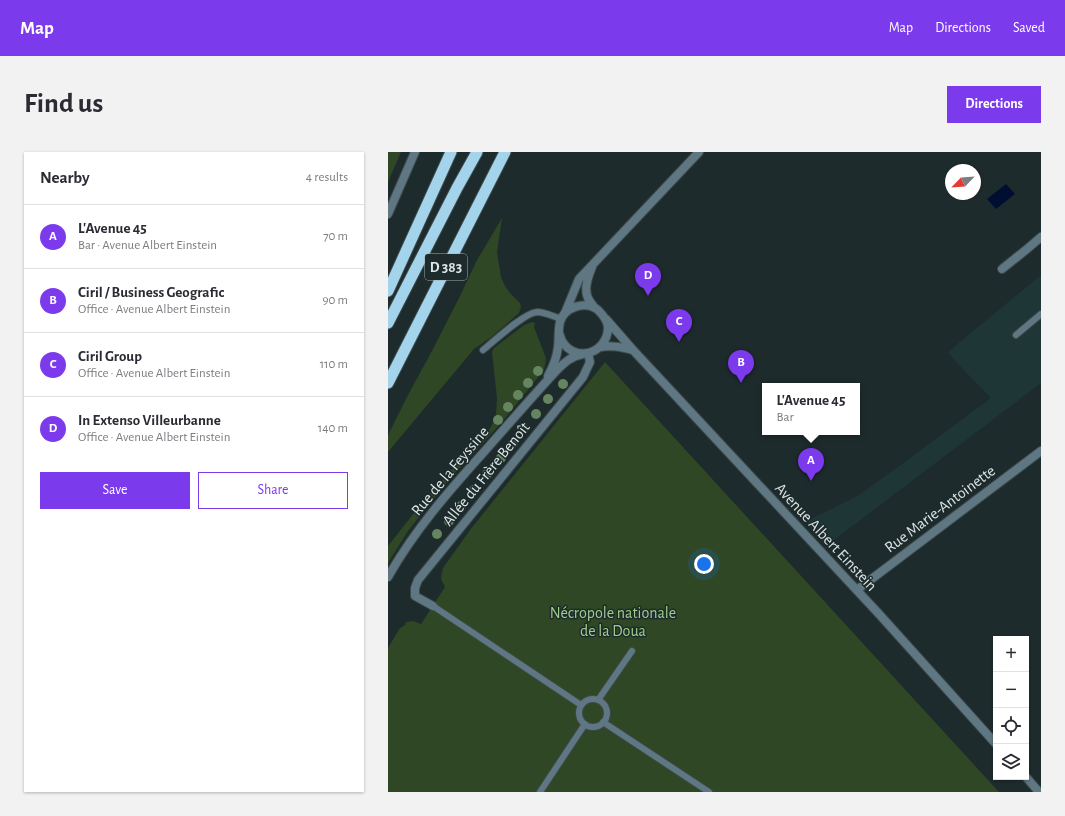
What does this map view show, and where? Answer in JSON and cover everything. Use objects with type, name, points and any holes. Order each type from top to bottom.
[{"type":"highway","points":[[388,291],[451,152]]},
{"type":"highway","name":"D 383","points":[[388,324],[457,188],[477,152]]},
{"type":"highway","name":"D 383","points":[[388,382],[505,152]]},
{"type":"street","points":[[388,214],[415,152]]},
{"type":"street","points":[[563,317],[574,307],[582,305],[587,305],[601,312],[606,319],[608,326],[605,340],[600,347],[585,354],[574,352],[567,348],[559,333],[560,322],[579,279],[699,152]]},
{"type":"street","points":[[1002,269],[1041,237]]},
{"type":"street","points":[[593,263],[586,288],[588,299],[595,308]]},
{"type":"street","name":"Avenue Albert Einstein","points":[[606,319],[633,350],[857,590],[993,741]]},
{"type":"street","name":"Rue de la Feyssine","points":[[539,389],[550,372],[555,359],[559,333]]},
{"type":"street","points":[[600,347],[610,346],[633,350]]},
{"type":"street","name":"Rue de la Feyssine","points":[[388,577],[415,535],[443,498],[539,389],[575,355],[585,354]]},
{"type":"street","name":"Allée du Frère Benoît","points":[[433,606],[416,596],[415,588],[418,580],[583,377],[590,362],[585,354]]},
{"type":"street","name":"Rue Marie-Antoinette","points":[[857,590],[1041,451]]},
{"type":"street","points":[[1029,780],[1039,792]]},
{"type":"lane","points":[[483,350],[518,321],[535,312],[543,312],[563,317]]},
{"type":"lane","points":[[1016,335],[1041,314]]},
{"type":"lane","points":[[433,606],[582,705]]},
{"type":"lane","points":[[598,700],[632,651]]},
{"type":"lane","points":[[589,700],[598,700],[605,708],[606,718],[603,722],[596,726],[588,726],[582,721],[579,713],[582,705],[589,700]]},
{"type":"lane","points":[[603,722],[709,792]]},
{"type":"lane","points":[[540,792],[585,724]]},
{"type":"shaded area","points":[[1041,275],[1041,383],[826,546],[805,522],[859,495],[991,398],[948,352]]},
{"type":"green space","points":[[388,152],[401,152],[388,182]]},
{"type":"green space","points":[[502,218],[497,252],[501,277],[510,293],[520,303],[521,307],[519,313],[490,338],[474,349],[388,452],[388,435],[476,262]]},
{"type":"green space","points":[[532,322],[535,323],[534,327],[546,358],[544,370],[502,422],[445,484],[408,531],[388,563],[388,546],[421,504],[455,466],[483,439],[491,427],[496,415],[497,398],[492,352],[494,348],[524,325]]},
{"type":"green space","name":"Nécropole nationale de la Doua","points":[[605,362],[999,792],[388,792],[388,648],[400,628],[405,625],[406,622],[413,621],[421,624],[445,587],[441,578],[443,568],[470,530]]},
{"type":"water","points":[[1006,184],[1015,194],[996,209],[987,199]]},
{"type":"place","name":"In Extenso Villeurbanne","points":[[648,296]]},
{"type":"place","name":"Ciril Group","points":[[679,342]]},
{"type":"place","name":"Ciril / Business Geografic","points":[[741,383]]},
{"type":"place","name":"L'Avenue 45","points":[[811,481]]}]
